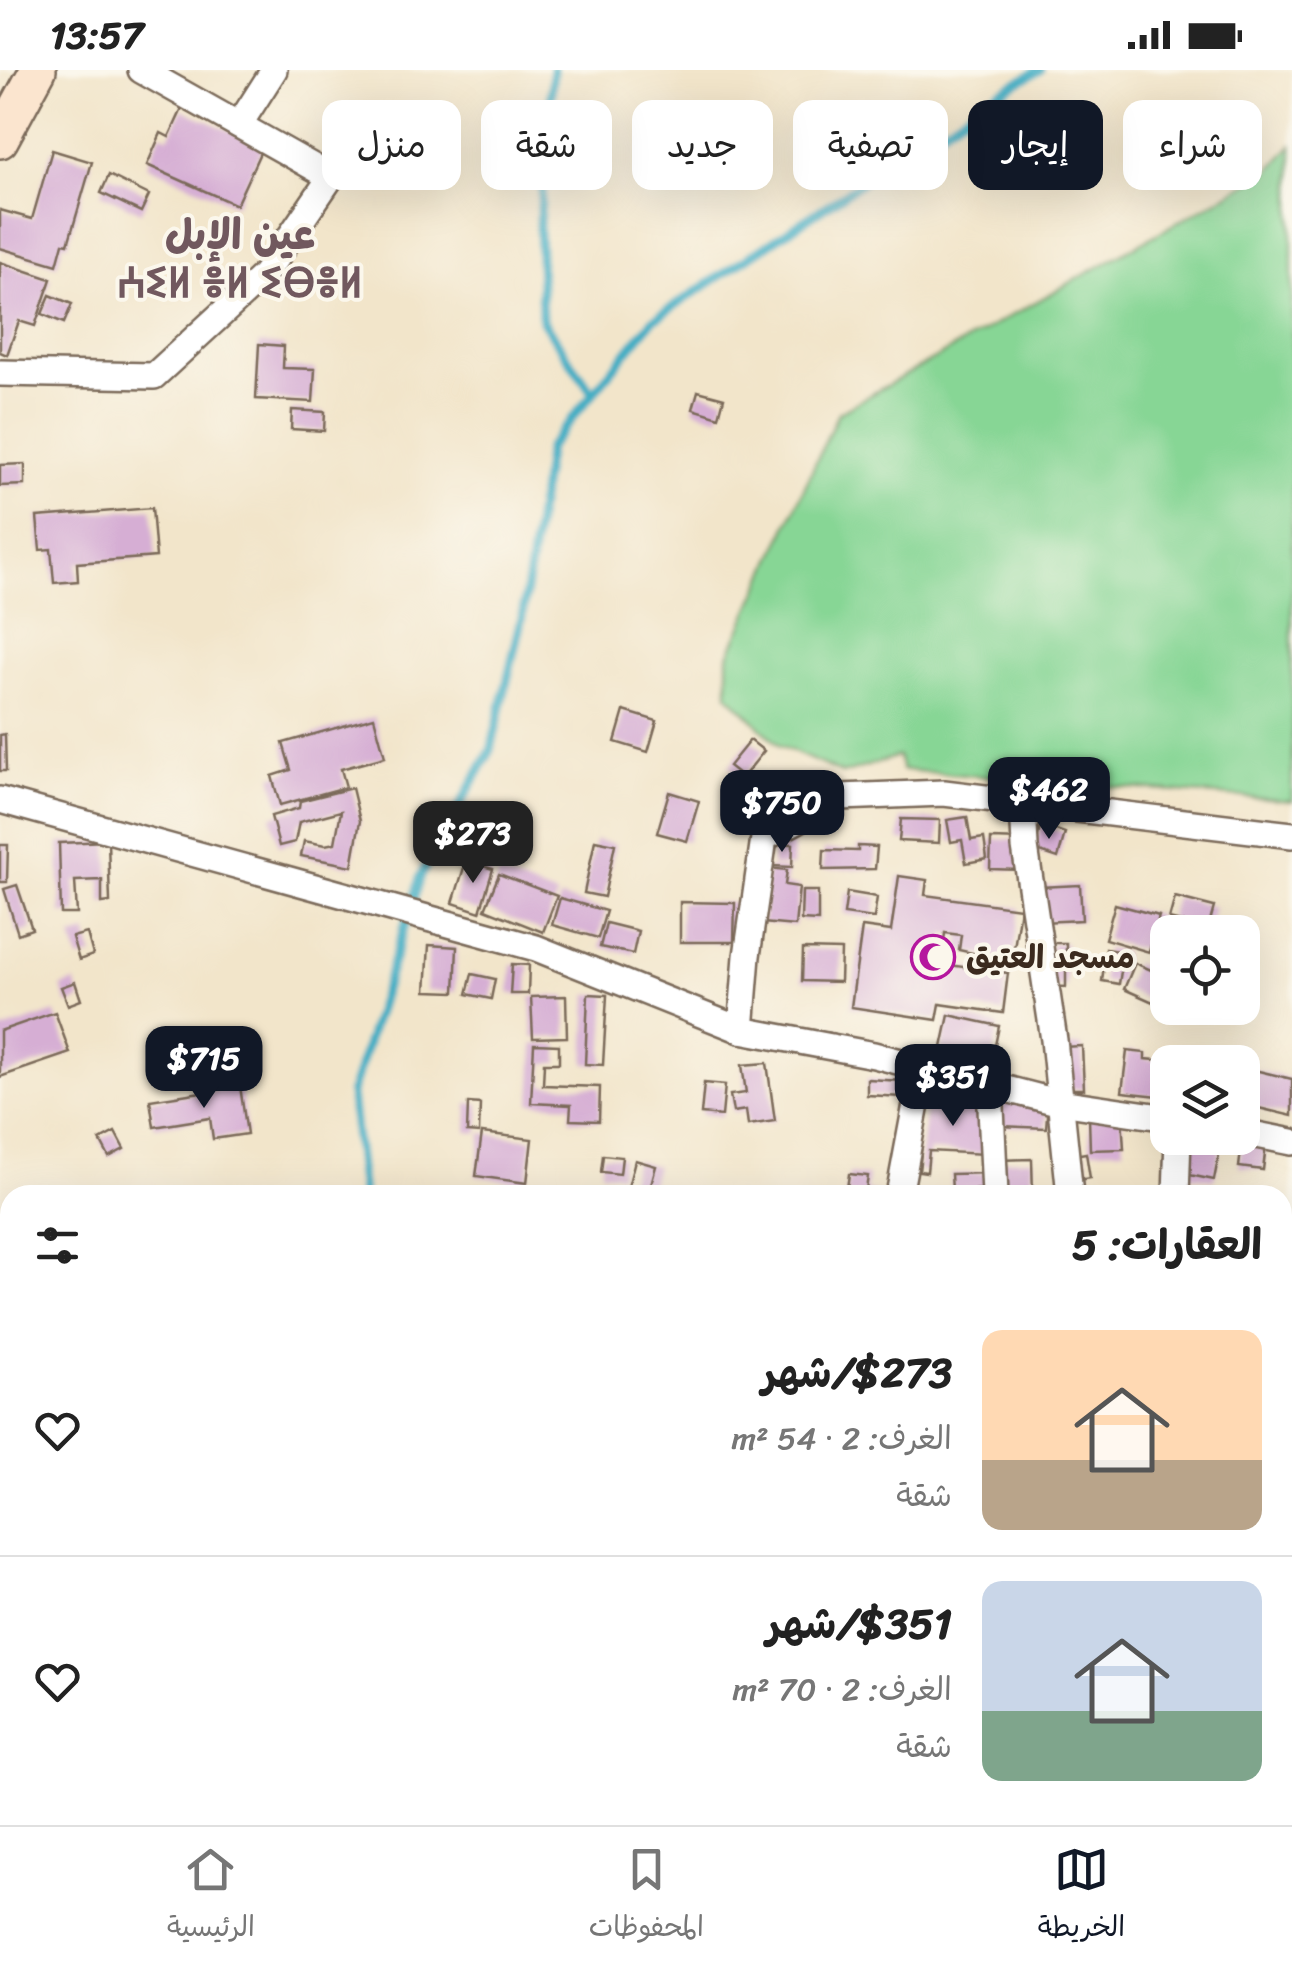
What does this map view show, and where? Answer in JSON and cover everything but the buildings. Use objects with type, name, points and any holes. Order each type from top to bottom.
[{"type":"main road","points":[[0,140],[38,70]]},
{"type":"street","points":[[0,373],[154,376],[264,274],[331,177],[141,70]]},
{"type":"street","points":[[240,125],[274,70]]},
{"type":"street","points":[[742,1030],[747,956],[764,838],[840,796],[944,793],[1292,835]]},
{"type":"street","points":[[0,800],[536,948],[742,1030],[923,1068],[1058,1102],[1150,1115]]},
{"type":"street","points":[[1024,802],[1025,848],[1054,1040],[1069,1185]]},
{"type":"street","points":[[901,1185],[923,1068]]},
{"type":"street","points":[[990,1085],[995,1185]]},
{"type":"street","points":[[1260,1136],[1292,1142]]},
{"type":"street","points":[[1176,1185],[1177,1155]]},
{"type":"green space","points":[[1292,145],[1292,801],[902,770],[898,756],[843,774],[780,746],[728,695],[728,657],[838,413],[1235,190],[1262,190],[1262,175]]},
{"type":"waterway","points":[[553,70],[539,226],[542,320],[593,394]]},
{"type":"waterway","points":[[361,1185],[351,1093],[421,875],[491,750],[522,617],[548,448],[653,320],[998,93],[1040,70]]},
{"type":"place","name":"مسجد العتيق","points":[[933,957]]},
{"type":"district","name":"عين الإبل ⵄⵉⵍ ⴻⵍ ⵉⴱⴻⵍ","points":[[240,258]]}]
